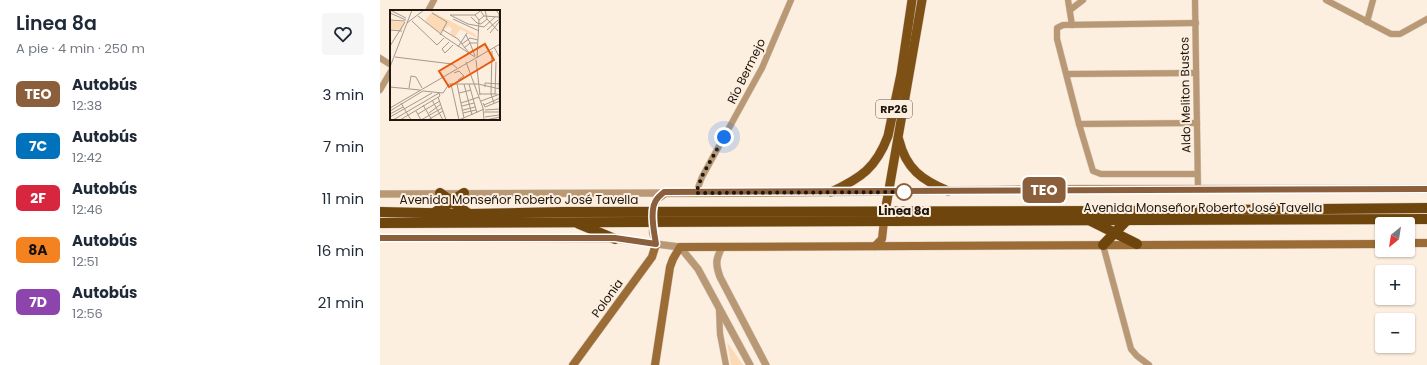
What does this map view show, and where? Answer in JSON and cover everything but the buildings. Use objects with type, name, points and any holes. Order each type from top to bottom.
[{"type":"highway","points":[[440,193],[469,214]]},
{"type":"highway","points":[[434,213],[464,193]]},
{"type":"highway","name":"Avenida Monseñor Roberto José Tavella","points":[[380,223],[573,222],[653,217],[884,216],[1427,208]]},
{"type":"highway","name":"Avenida Monseñor Roberto José Tavella","points":[[380,212],[469,214],[563,212],[653,217]]},
{"type":"highway","name":"Avenida Monseñor Roberto José Tavella","points":[[884,216],[1090,220],[1427,219]]},
{"type":"highway","points":[[1090,220],[1137,244]]},
{"type":"highway","points":[[1103,244],[1126,220]]},
{"type":"highway","points":[[573,222],[615,238]]},
{"type":"main road","name":"RP26","points":[[831,192],[854,181],[866,172],[873,164],[885,144],[901,74],[912,0]]},
{"type":"main road","name":"RP26","points":[[875,246],[882,239],[888,192],[922,0]]},
{"type":"main road","points":[[898,136],[903,154],[914,170],[922,178],[948,191]]},
{"type":"main road","points":[[656,244],[653,217],[654,205],[657,199],[664,192],[888,192],[1084,189],[1427,189]]},
{"type":"main road","points":[[1415,243],[1427,243]]},
{"type":"main road","name":"Polonia","points":[[573,365],[648,263],[652,257],[656,244]]},
{"type":"main road","points":[[655,365],[670,267],[680,247],[1375,244]]},
{"type":"street","points":[[429,10],[434,0]]},
{"type":"street","name":"Río Bermejo","points":[[696,193],[702,176],[762,68],[791,0]]},
{"type":"street","points":[[1068,0],[1072,25]]},
{"type":"street","points":[[1070,10],[1083,0]]},
{"type":"street","name":"Aldo Meliton Bustos","points":[[1195,0],[1198,190]]},
{"type":"street","points":[[1326,0],[1386,32],[1395,34],[1400,34],[1427,19]]},
{"type":"street","points":[[1366,22],[1373,0]]},
{"type":"street","points":[[1196,23],[1063,25],[1057,28],[1057,39],[1092,168],[1097,174],[1197,174]]},
{"type":"street","points":[[380,58],[390,64]]},
{"type":"street","points":[[380,90],[390,73]]},
{"type":"street","points":[[1067,74],[1196,73]]},
{"type":"street","points":[[1079,124],[1197,123]]},
{"type":"street","points":[[380,194],[664,192]]},
{"type":"street","points":[[380,238],[615,238],[680,247],[698,269],[750,365]]},
{"type":"street","points":[[1103,244],[1131,349],[1137,356],[1150,365]]},
{"type":"street","points":[[722,247],[717,257],[716,266],[720,277],[766,365]]},
{"type":"street","points":[[720,309],[720,334],[726,365]]},
{"type":"shaded area","points":[[727,342],[743,365],[731,365]]},
{"type":"bus line","name":"TEO","points":[[380,238],[615,238],[656,244],[654,232],[654,205],[657,199],[664,192],[696,193],[1084,189],[1427,189]]},
{"type":"place","name":"Linea 8a","points":[[904,192]]},
{"type":"route","points":[[724,137],[702,176],[696,193],[904,192]]}]
